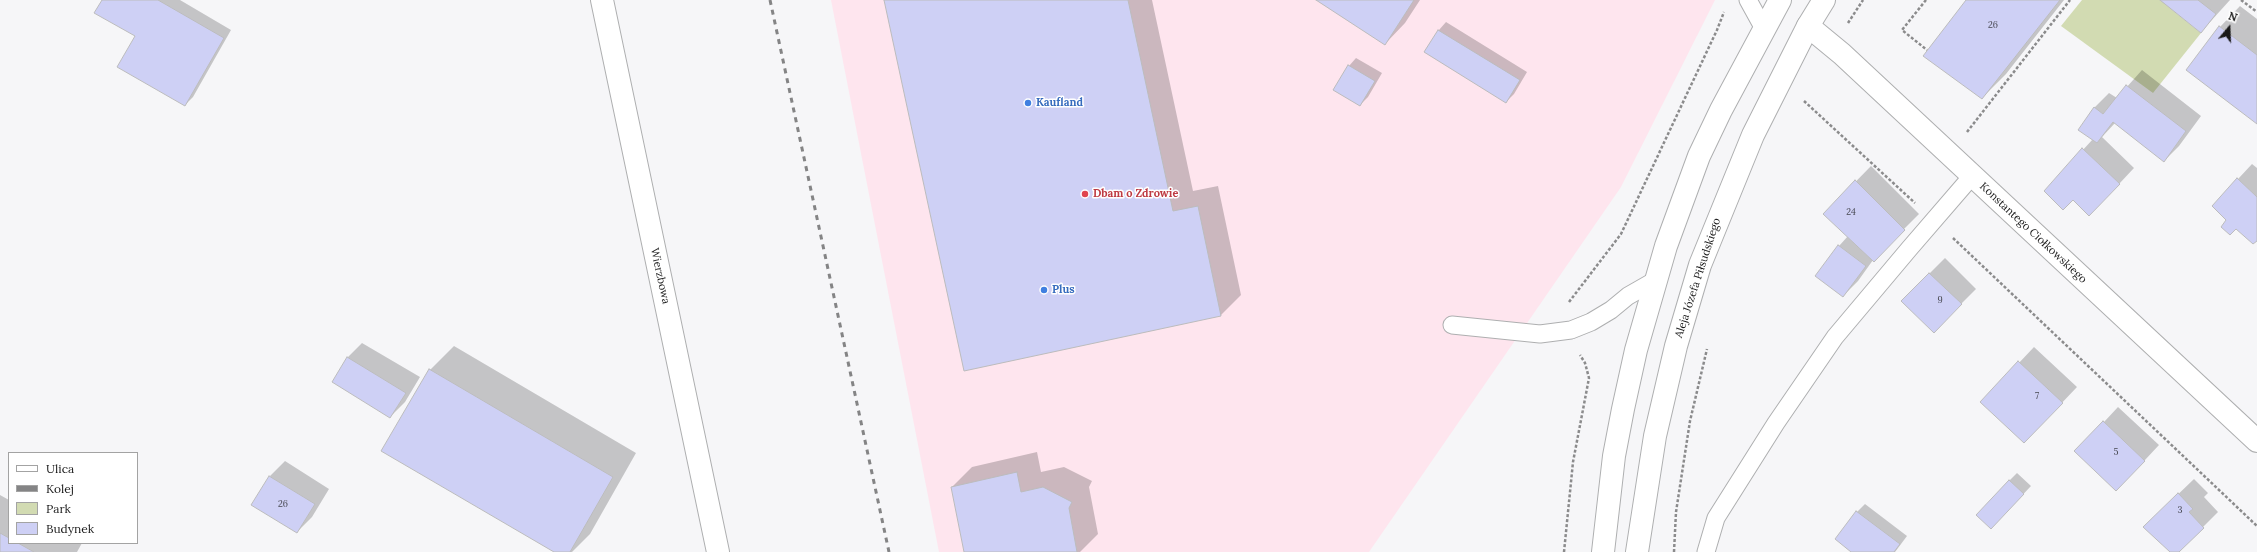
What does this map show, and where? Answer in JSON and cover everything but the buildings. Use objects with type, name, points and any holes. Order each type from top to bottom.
[{"type":"street","name":"Wierzbowa","points":[[602,0],[718,552]]},
{"type":"street","points":[[1603,552],[1614,456],[1636,350],[1683,195],[1699,156],[1780,0]]},
{"type":"street","name":"Aleja Józefa Piłsudskiego","points":[[1637,552],[1659,421],[1676,346],[1700,265],[1749,142],[1808,26],[1824,0]]},
{"type":"street","name":"Konstantego Ciołkowskiego","points":[[1808,26],[1833,46],[2257,441]]},
{"type":"lane","points":[[1748,0],[1764,29]]},
{"type":"lane","points":[[1706,552],[1716,518],[1780,417],[1836,337],[1972,176]]},
{"type":"lane","points":[[1452,325],[1540,334],[1571,330],[1591,322],[1611,310],[1628,296],[1656,280]]},
{"type":"path","points":[[1833,46],[1863,0]]},
{"type":"path","points":[[1926,0],[1902,30],[1927,50]]},
{"type":"path","points":[[1949,154],[2070,0]]},
{"type":"path","points":[[2241,0],[2257,12]]},
{"type":"path","points":[[1801,108],[1808,94]]},
{"type":"path","points":[[1804,101],[1934,220],[2257,526]]},
{"type":"path","points":[[1674,552],[1676,512],[1690,421],[1708,344]]},
{"type":"shaded area","points":[[831,0],[1715,0],[1621,187],[1369,552],[939,552]]},
{"type":"green space","points":[[2082,0],[2160,0],[2201,33],[2153,93],[2061,26]]},
{"type":"railway","points":[[770,0],[889,552]]},
{"type":"place","name":"Kaufland","points":[[1028,103]]},
{"type":"place","name":"Dbam o Zdrowie","points":[[1085,194]]},
{"type":"place","name":"Plus","points":[[1044,290]]}]
